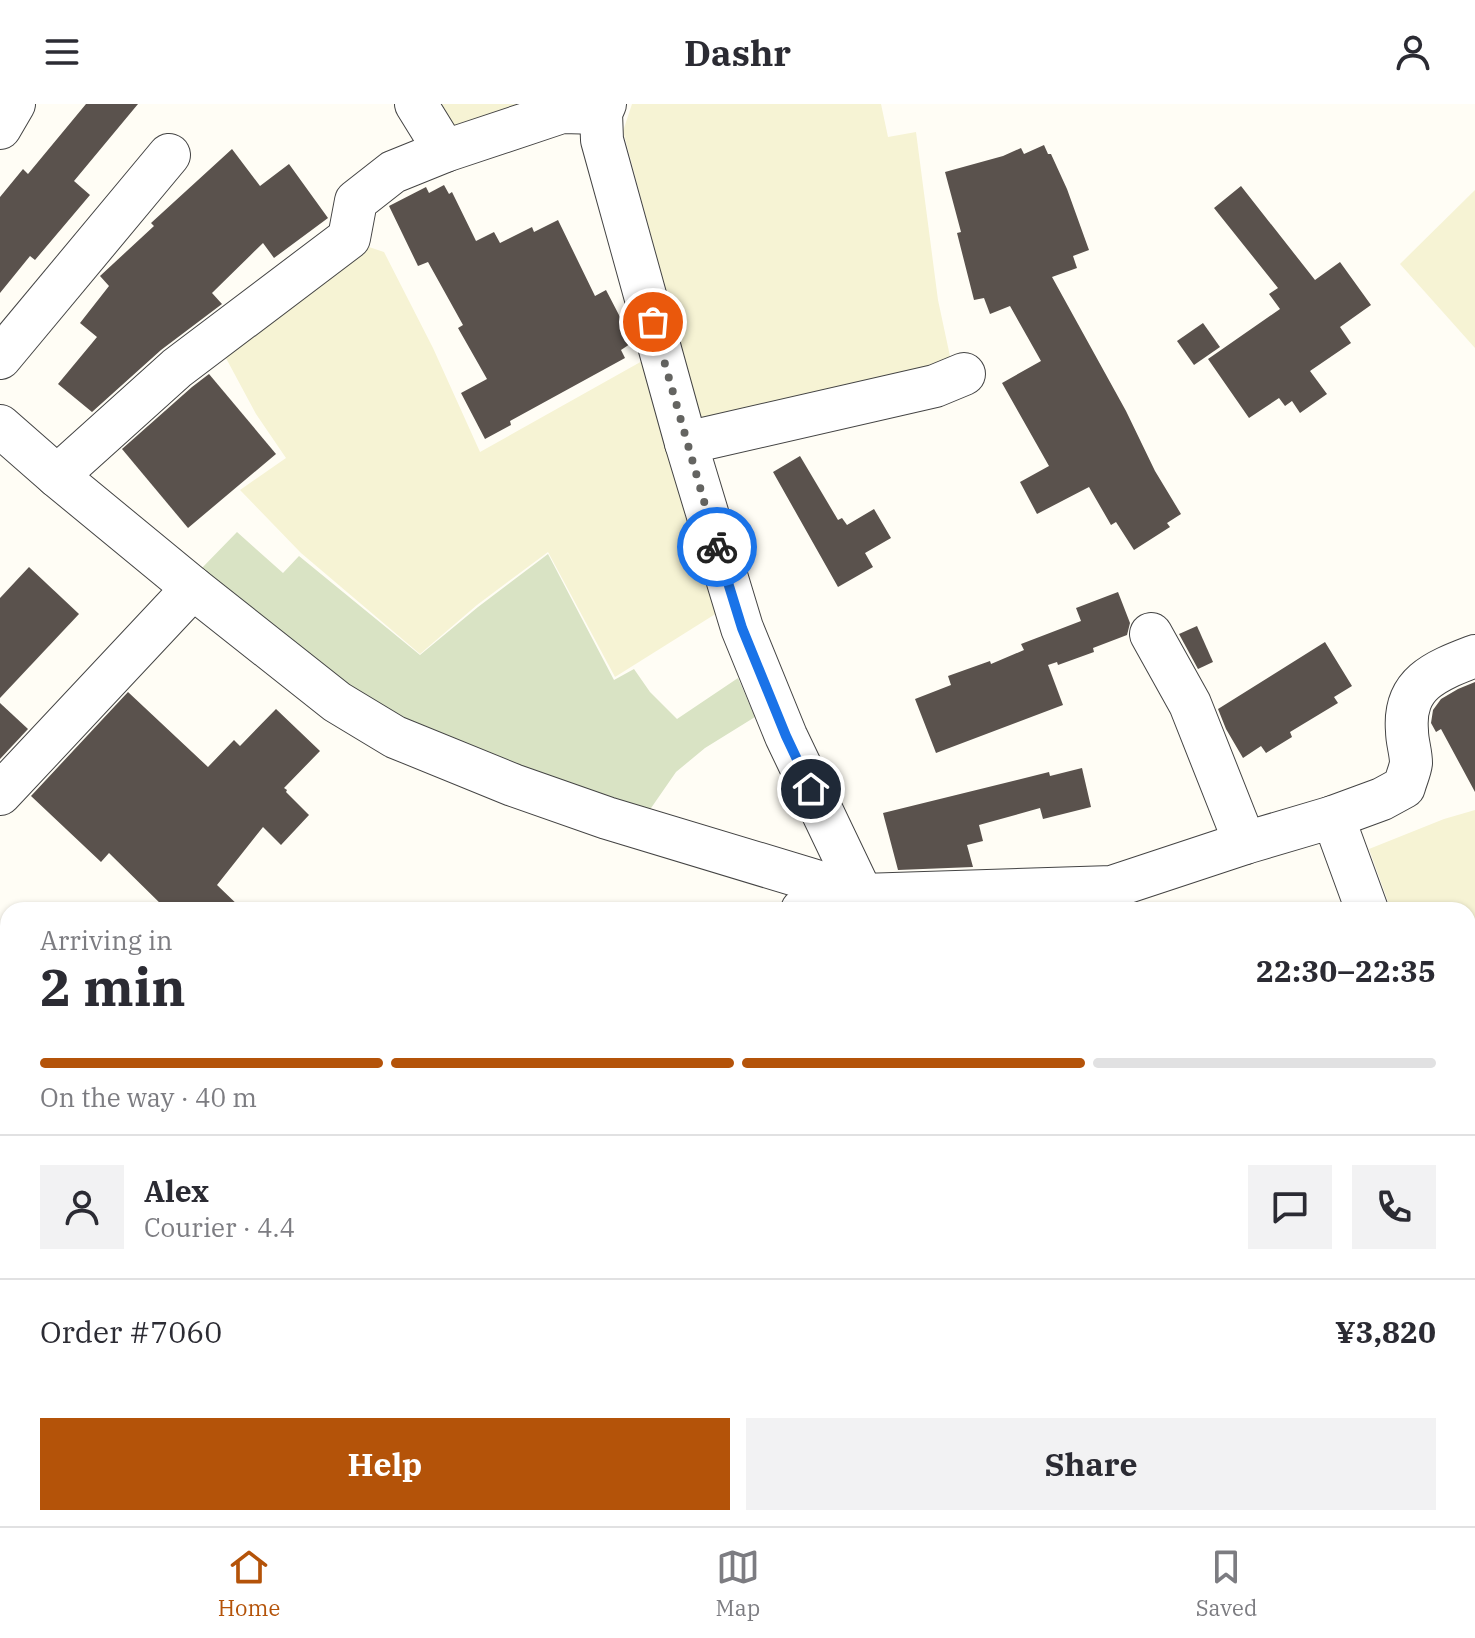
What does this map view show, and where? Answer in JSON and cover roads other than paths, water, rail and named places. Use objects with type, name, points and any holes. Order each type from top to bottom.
[{"type":"street","points":[[0,128],[14,104]]},
{"type":"street","points":[[416,104],[445,151]]},
{"type":"street","points":[[57,476],[177,368],[349,238],[356,201],[393,172],[562,112],[603,108],[602,140],[686,443],[742,628],[786,736],[864,902]]},
{"type":"street","points":[[0,358],[169,155]]},
{"type":"street","points":[[686,443],[935,386],[964,374]]},
{"type":"street","points":[[0,426],[193,588],[337,702],[395,737],[513,785],[861,902]]},
{"type":"street","points":[[0,794],[193,588]]},
{"type":"street","points":[[1151,634],[1190,704],[1245,843]]},
{"type":"street","points":[[880,902],[1112,887],[1382,799],[1404,787],[1411,764],[1406,728],[1408,703],[1417,686],[1448,666],[1475,656]]},
{"type":"street","points":[[1333,817],[1364,902]]}]
